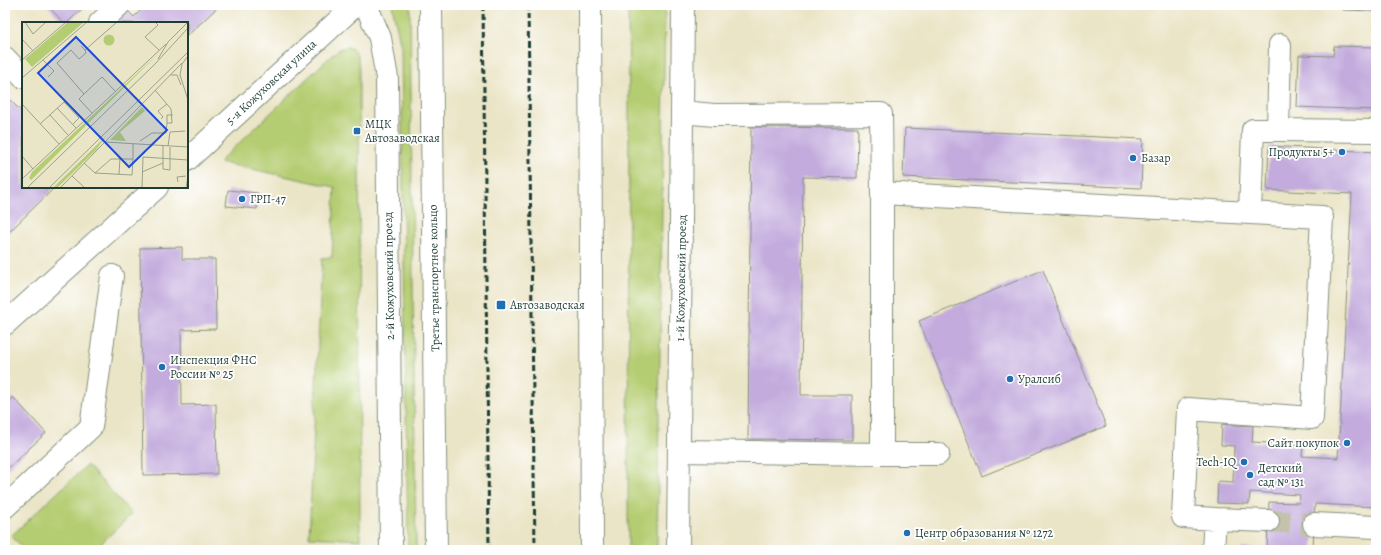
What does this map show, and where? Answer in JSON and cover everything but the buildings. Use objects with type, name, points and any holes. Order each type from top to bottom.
[{"type":"street","points":[[101,22],[119,5]]},
{"type":"street","name":"5-я Кожуховская улица","points":[[188,159],[356,5]]},
{"type":"street","name":"2-й Кожуховский проезд","points":[[366,5],[380,38],[387,78],[391,550]]},
{"type":"street","name":"Третье транспортное кольцо","points":[[431,5],[436,550]]},
{"type":"street","points":[[590,5],[592,550]]},
{"type":"street","name":"1-й Кожуховский проезд","points":[[678,550],[683,5]]},
{"type":"street","points":[[1278,130],[1280,45]]},
{"type":"street","points":[[5,58],[22,76]]},
{"type":"street","points":[[682,112],[714,115],[881,114],[882,454]]},
{"type":"street","points":[[1250,212],[1253,130],[1376,131]]},
{"type":"street","points":[[5,324],[144,191]]},
{"type":"street","points":[[882,193],[1322,217],[1312,418],[1188,409],[1183,517],[1268,521]]},
{"type":"street","points":[[5,507],[91,426],[112,276]]},
{"type":"street","points":[[679,451],[938,454]]},
{"type":"street","points":[[1213,550],[1215,519]]},
{"type":"street","points":[[1314,524],[1376,527]]},
{"type":"green space","points":[[392,5],[410,5],[416,550],[408,550],[401,47]]},
{"type":"green space","points":[[628,5],[665,5],[657,550],[628,550]]},
{"type":"green space","points":[[348,47],[355,52],[359,67],[360,540],[309,537],[322,258],[332,257],[335,187],[219,162],[332,55],[341,48]]},
{"type":"green space","points":[[87,465],[132,514],[94,550],[25,550],[11,536]]},
{"type":"tunnel","points":[[1268,521],[1314,524]]},
{"type":"railway","points":[[483,5],[489,550]]},
{"type":"railway","points":[[528,5],[535,550]]},
{"type":"place","name":"МЦК Автозаводская","points":[[357,131]]},
{"type":"place","name":"Продукты 5+","points":[[1342,152]]},
{"type":"place","name":"Базар","points":[[1133,158]]},
{"type":"place","name":"ГРП-47","points":[[242,199]]},
{"type":"place","name":"Автозаводская","points":[[501,305]]},
{"type":"place","name":"Инспекция ФНС России № 25","points":[[162,367]]},
{"type":"place","name":"Уралсиб","points":[[1010,379]]},
{"type":"place","name":"Сайт покупок","points":[[1347,443]]},
{"type":"place","name":"Tech-IQ","points":[[1244,462]]},
{"type":"place","name":"Детский сад № 131","points":[[1250,475]]},
{"type":"place","name":"Центр образования № 1272","points":[[907,533]]}]
